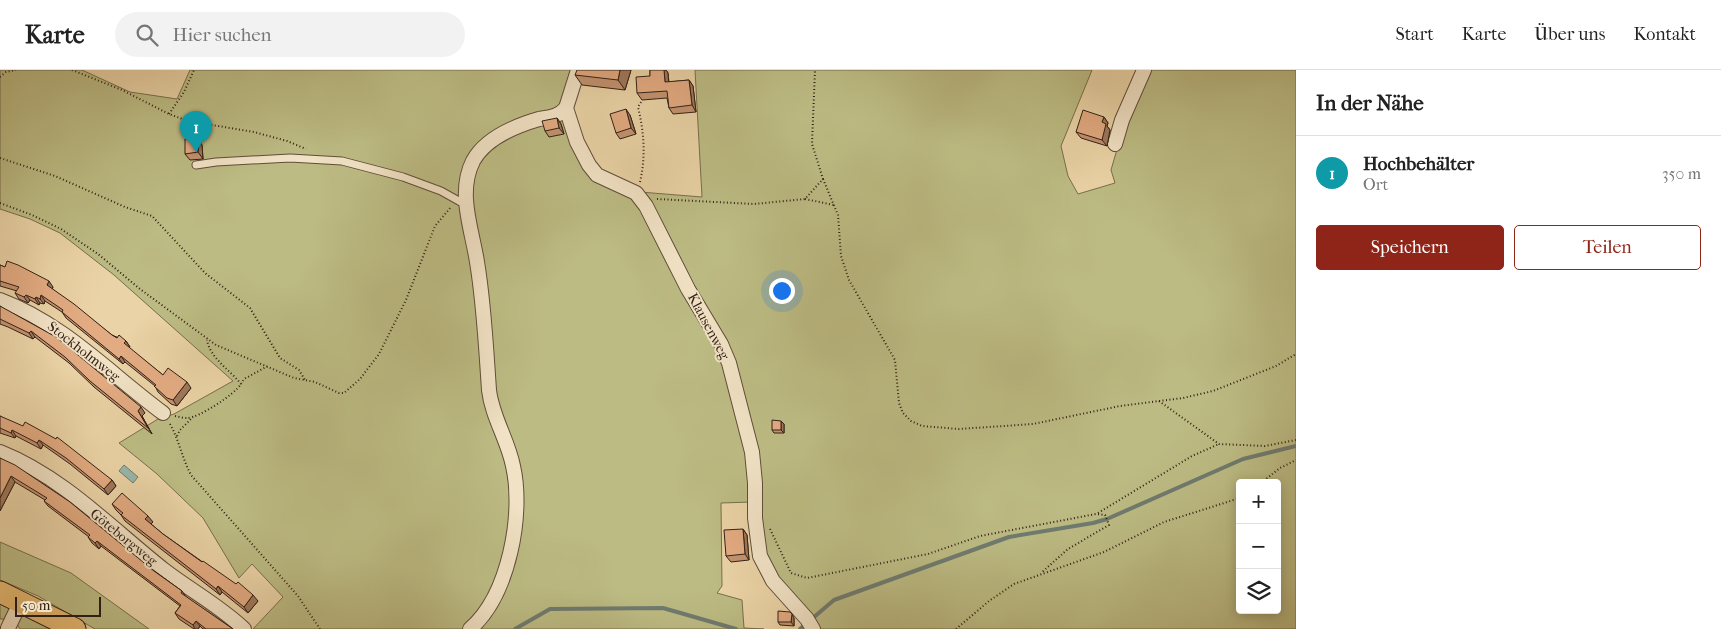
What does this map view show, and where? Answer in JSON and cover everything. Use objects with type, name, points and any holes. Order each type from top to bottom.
[{"type":"main road","points":[[0,592],[21,600],[75,629]]},
{"type":"street","points":[[578,70],[566,108],[577,142],[592,169],[603,179],[637,195]]},
{"type":"street","points":[[1115,144],[1122,120],[1144,70]]},
{"type":"street","points":[[470,629],[490,603],[506,566],[512,542],[516,492],[510,451],[494,412],[489,390],[479,270],[463,205],[469,172],[481,150],[506,132],[530,122],[555,116],[566,108]]},
{"type":"street","name":"Klausenweg","points":[[637,195],[655,220],[688,289],[726,354],[754,467],[755,518],[760,556],[773,581],[810,624]]},
{"type":"street","name":"Stockholmweg","points":[[0,300],[35,315],[57,328],[163,413]]},
{"type":"street","name":"Göteborgweg","points":[[0,452],[44,474],[64,488],[166,571],[244,629]]},
{"type":"street","points":[[6,627],[21,600]]},
{"type":"lane","points":[[196,165],[216,162],[290,158],[352,163],[403,177],[441,191],[463,205]]},
{"type":"path","points":[[0,77],[6,72],[16,70]]},
{"type":"path","points":[[72,70],[122,90],[169,114],[206,125],[254,132],[287,141],[307,149],[321,159]]},
{"type":"path","points":[[169,114],[184,92],[194,70]]},
{"type":"path","points":[[815,70],[812,144],[840,226],[841,256],[849,280],[861,303],[889,346],[895,360],[899,403],[903,412],[911,421],[922,426],[938,428],[1013,426],[1061,420],[1120,406],[1159,402],[1213,391],[1276,366],[1296,354]]},
{"type":"path","points":[[641,102],[638,107],[644,142],[644,165],[637,195],[664,200],[754,204],[804,198],[834,205]]},
{"type":"path","points":[[0,158],[55,176],[125,207],[152,216],[204,272],[250,308],[280,358],[299,370],[305,380]]},
{"type":"path","points":[[804,198],[823,179]]},
{"type":"path","points":[[0,203],[32,214],[61,229],[122,272],[140,289],[206,339],[294,378],[344,393],[371,367],[384,346],[438,222],[447,210],[463,205]]},
{"type":"path","points":[[206,339],[209,350],[230,370],[241,384]]},
{"type":"path","points":[[177,436],[180,430],[193,417],[222,402],[237,390],[244,379],[268,366]]},
{"type":"path","points":[[1159,402],[1220,444]]},
{"type":"path","points":[[163,413],[186,418],[193,417]]},
{"type":"path","points":[[163,413],[177,436],[182,458],[191,475],[298,596],[320,629]]},
{"type":"path","points":[[1096,514],[1192,456],[1220,444],[1265,446],[1296,440]]},
{"type":"path","points":[[1266,479],[1280,468],[1296,460]]},
{"type":"path","points":[[956,629],[1002,592],[1041,573],[1104,552],[1164,522],[1236,499]]},
{"type":"path","points":[[767,524],[791,573],[807,578],[928,554],[980,536],[1096,514],[1105,515],[1109,525],[1068,548],[1041,573]]},
{"type":"shaded area","points":[[0,70],[82,70],[130,92],[177,99],[190,70],[570,70],[574,72],[565,105],[526,120],[469,163],[486,361],[510,466],[510,541],[493,592],[465,629],[253,629],[283,597],[252,564],[239,578],[203,518],[157,474],[119,443],[158,419],[174,414],[233,381],[114,275],[60,233],[30,219],[0,209]]},
{"type":"shaded area","points":[[695,70],[1092,70],[1061,146],[1068,176],[1078,194],[1115,183],[1111,170],[1122,132],[1148,70],[1296,70],[1296,629],[816,629],[765,562],[738,393],[640,192],[702,197]]},
{"type":"shaded area","points":[[563,118],[581,161],[636,197],[720,347],[749,450],[752,502],[721,503],[722,586],[717,593],[742,600],[744,628],[764,629],[475,629],[517,529],[495,403],[469,205],[475,165],[500,139]]},
{"type":"shaded area","points":[[124,465],[138,477],[133,483],[119,471]]},
{"type":"shaded area","points":[[0,542],[71,573],[149,629],[95,629],[38,596],[0,580]]},
{"type":"shaded area","points":[[0,603],[9,606],[10,611],[4,619],[0,619]]},
{"type":"shaded area","points":[[23,614],[51,629],[20,629],[17,624],[19,615]]},
{"type":"building","points":[[577,70],[620,70],[618,80],[575,75]]},
{"type":"building","points":[[650,70],[664,70],[665,82],[689,80],[692,105],[669,108],[667,91],[637,93],[636,77],[650,76]]},
{"type":"building","points":[[626,109],[631,128],[616,133],[610,114]]},
{"type":"building","points":[[1083,110],[1104,117],[1102,122],[1106,124],[1102,140],[1076,132]]},
{"type":"building","points":[[557,118],[559,128],[545,131],[542,121]]},
{"type":"building","points":[[185,139],[198,139],[198,152],[185,154]]},
{"type":"building","points":[[7,261],[49,281],[47,285],[112,335],[117,338],[119,335],[126,341],[124,343],[163,375],[168,368],[187,382],[173,400],[167,398],[154,386],[156,385],[121,356],[119,359],[62,312],[63,310],[41,295],[40,299],[36,297],[35,299],[15,293],[19,287],[0,281],[0,265],[5,267]]},
{"type":"building","points":[[0,306],[56,337],[141,407],[138,411],[148,428],[90,381],[65,357],[31,331],[29,333],[0,319]]},
{"type":"building","points":[[0,416],[23,426],[25,422],[56,439],[57,437],[112,480],[104,489],[66,458],[39,440],[37,443],[12,430],[11,433],[0,428]]},
{"type":"building","points":[[772,420],[781,421],[781,430],[772,430]]},
{"type":"building","points":[[0,458],[15,465],[70,502],[154,571],[182,591],[181,593],[233,629],[206,629],[196,621],[193,625],[175,613],[181,605],[97,541],[95,543],[88,537],[90,535],[44,501],[47,498],[11,476],[0,498]]},
{"type":"building","points":[[122,493],[148,516],[145,519],[163,534],[236,584],[238,582],[253,595],[244,607],[218,586],[216,589],[121,515],[123,513],[112,504]]},
{"type":"building","points":[[743,529],[745,554],[726,556],[724,530]]},
{"type":"building","points":[[778,611],[790,612],[792,614],[791,622],[778,622]]},
{"type":"waterway","points":[[800,629],[834,600],[1009,537],[1107,519],[1243,459],[1296,446]]},
{"type":"waterway","points":[[515,629],[550,609],[663,608],[736,629]]},
{"type":"place","name":"Hochbehälter","points":[[196,152]]}]
